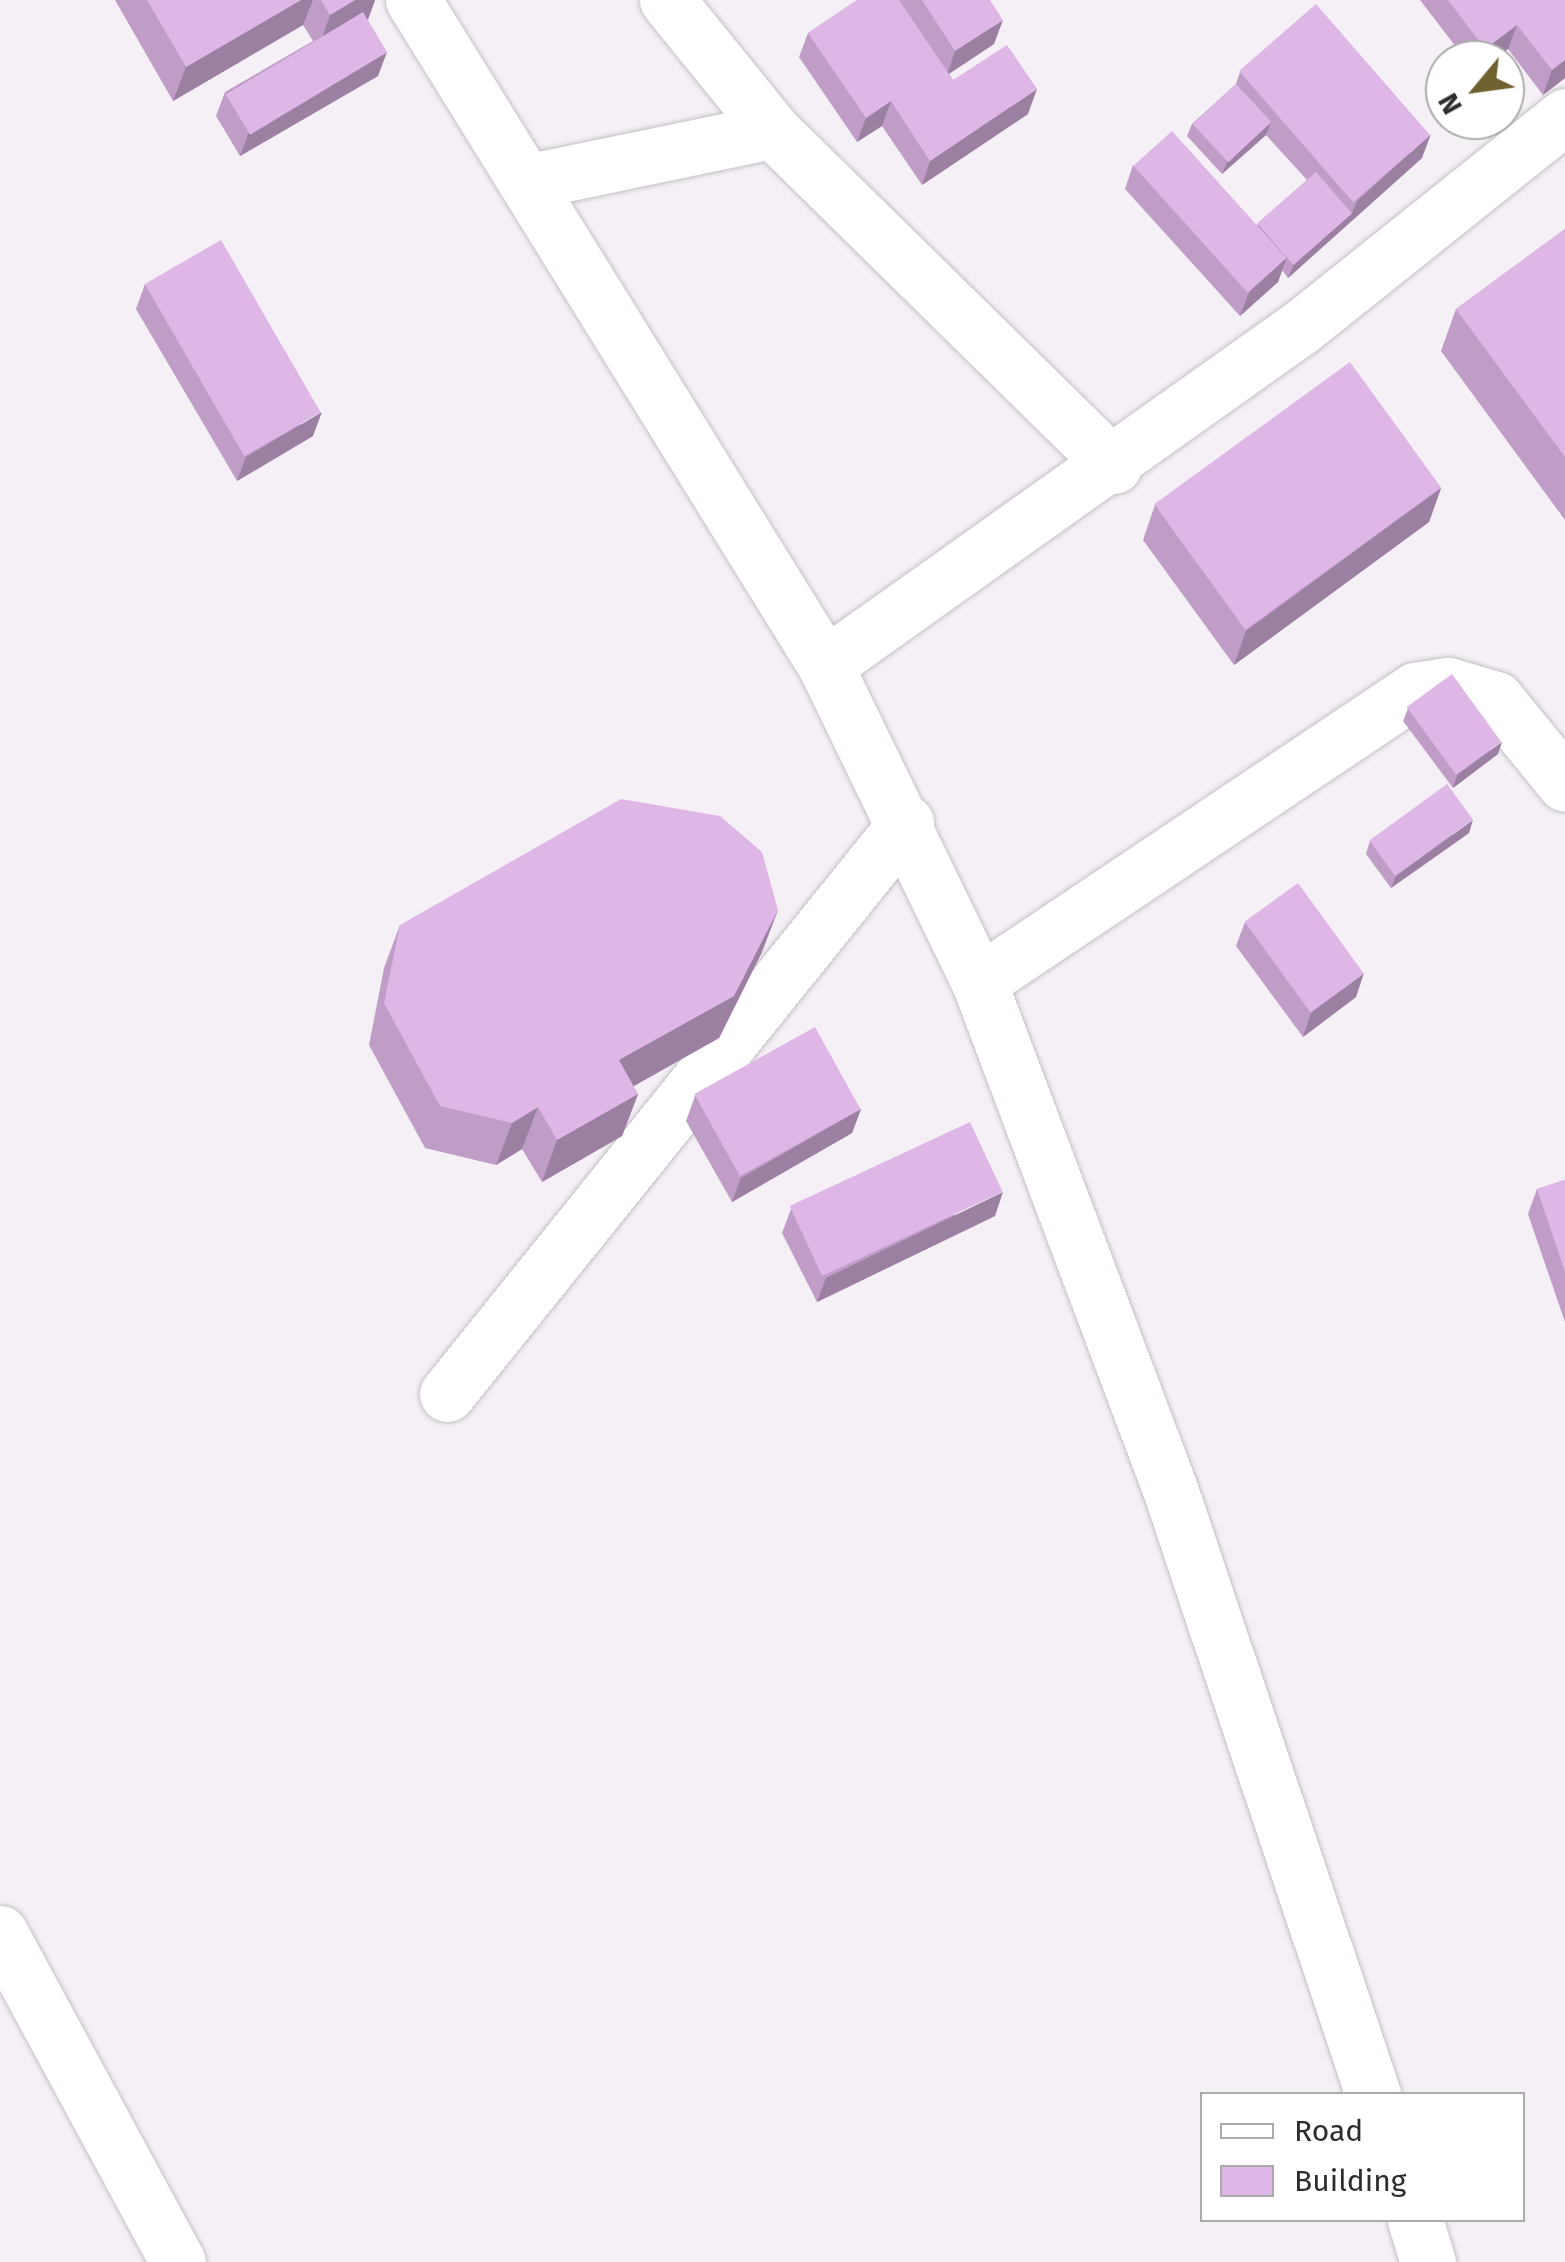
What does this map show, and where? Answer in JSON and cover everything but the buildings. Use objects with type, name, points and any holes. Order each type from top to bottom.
[{"type":"street","points":[[413,0],[825,665],[906,823],[979,982],[1170,1489],[1372,2092]]},
{"type":"street","points":[[667,0],[773,131],[1114,466]]},
{"type":"street","points":[[825,665],[1114,466],[1565,116]]},
{"type":"street","points":[[526,182],[773,131]]},
{"type":"street","points":[[979,982],[1415,690],[1448,684],[1496,699],[1565,784]]},
{"type":"street","points":[[447,1394],[906,823]]},
{"type":"street","points":[[0,1933],[178,2262]]},
{"type":"street","points":[[1416,2222],[1428,2262]]}]
